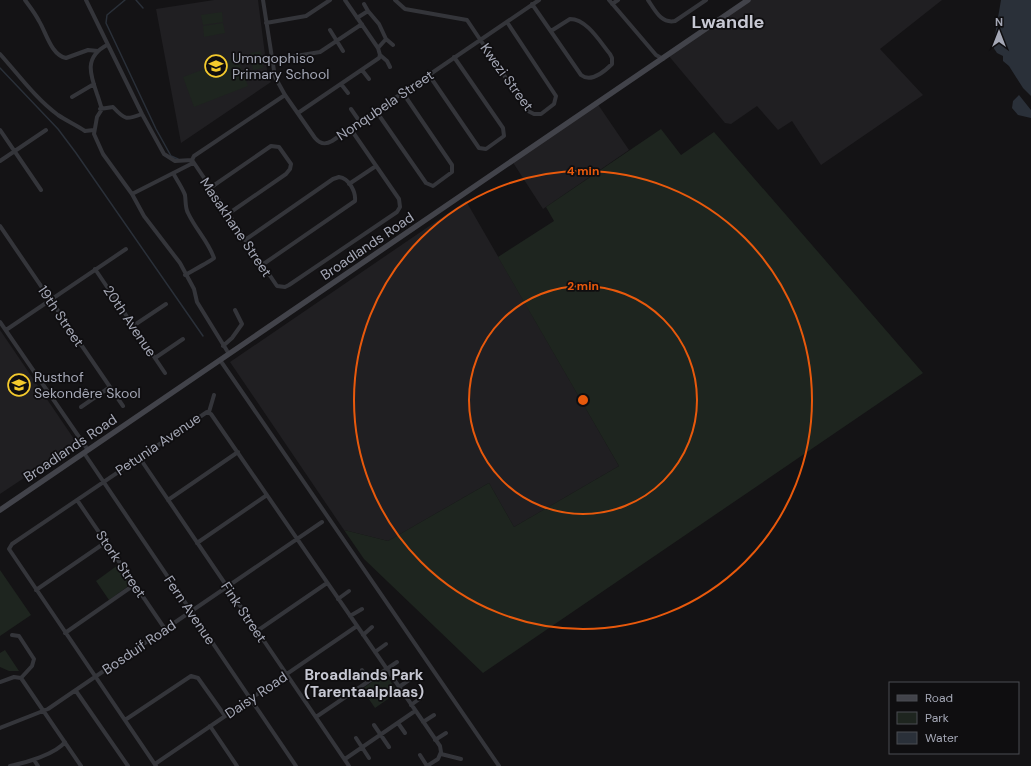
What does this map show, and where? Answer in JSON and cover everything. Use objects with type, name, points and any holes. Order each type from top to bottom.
[{"type":"main road","name":"Broadlands Road","points":[[0,510],[748,0]]},
{"type":"street","points":[[25,0],[40,22],[53,48],[60,56],[66,58],[88,50],[98,51]]},
{"type":"street","points":[[86,0],[142,114],[167,158],[175,161],[192,162]]},
{"type":"street","name":"Nonqubela Street","points":[[263,0],[275,77],[284,95],[314,138],[322,143],[332,141],[538,0]]},
{"type":"street","points":[[266,23],[306,16],[330,0]]},
{"type":"street","points":[[345,0],[378,48],[380,57],[390,66]]},
{"type":"street","points":[[395,0],[405,10],[467,20],[480,39]]},
{"type":"street","points":[[618,0],[611,2],[656,55],[663,59]]},
{"type":"street","points":[[648,0],[662,19],[671,22],[675,21],[699,2],[706,0]]},
{"type":"street","points":[[364,4],[379,24],[386,39],[393,45]]},
{"type":"street","points":[[532,4],[581,75],[586,78],[594,77],[612,64],[610,54],[588,28],[578,20],[568,20],[551,31]]},
{"type":"street","points":[[357,18],[368,11]]},
{"type":"street","name":"Kwezi Street","points":[[480,39],[528,110],[534,114],[541,114],[554,104],[556,96],[506,22]]},
{"type":"street","points":[[272,60],[317,53],[337,42],[362,24]]},
{"type":"street","points":[[330,30],[343,51]]},
{"type":"street","points":[[378,48],[386,39]]},
{"type":"street","points":[[107,45],[98,51],[90,71],[101,109],[97,117],[94,130],[96,139],[105,158],[132,194],[144,216],[180,263],[185,275],[194,289],[197,302],[229,354]]},
{"type":"street","points":[[0,54],[31,89],[58,115],[85,131],[94,130]]},
{"type":"street","points":[[298,114],[380,57]]},
{"type":"street","points":[[429,76],[479,148],[486,150],[498,143],[504,136],[503,128],[454,57]]},
{"type":"street","points":[[362,70],[368,80]]},
{"type":"street","points":[[72,97],[94,84]]},
{"type":"street","points":[[341,84],[348,94]]},
{"type":"street","points":[[376,111],[426,183],[433,186],[444,179],[452,172],[452,165],[403,93]]},
{"type":"street","points":[[132,194],[174,173],[192,162],[194,156],[284,95]]},
{"type":"street","points":[[101,109],[113,107],[123,118],[130,119],[142,114]]},
{"type":"street","points":[[351,109],[360,122]]},
{"type":"street","name":"Masakhane Street","points":[[192,162],[277,286],[285,287],[396,212],[400,205],[399,199],[350,128]]},
{"type":"street","points":[[0,130],[41,190]]},
{"type":"street","points":[[0,161],[46,130]]},
{"type":"street","points":[[210,188],[271,146],[279,147],[290,162],[290,169],[286,174],[228,214]]},
{"type":"street","points":[[349,184],[376,166]]},
{"type":"street","points":[[174,173],[185,195],[185,206],[188,214],[197,232],[206,240],[214,258],[185,275]]},
{"type":"street","points":[[245,240],[333,179],[343,178],[349,184],[355,194],[355,201],[352,204],[262,265]]},
{"type":"street","name":"19th Street","points":[[0,226],[123,406]]},
{"type":"street","points":[[6,330],[126,249]]},
{"type":"street","name":"20th Avenue","points":[[95,270],[165,373]]},
{"type":"street","points":[[134,326],[166,304]]},
{"type":"street","points":[[223,346],[232,338],[242,325],[242,321],[235,310]]},
{"type":"street","name":"Fern Avenue","points":[[0,322],[86,452],[103,482],[296,766]]},
{"type":"street","points":[[154,358],[183,338]]},
{"type":"street","points":[[220,360],[499,766]]},
{"type":"street","points":[[81,407],[110,387]]},
{"type":"street","points":[[209,412],[214,396]]},
{"type":"street","name":"Petunia Avenue","points":[[156,765],[11,554],[10,547],[12,544],[139,457],[205,413],[209,412],[440,746],[441,754]]},
{"type":"street","points":[[168,500],[238,452]]},
{"type":"street","name":"Fink Street","points":[[139,457],[349,766]]},
{"type":"street","points":[[197,543],[267,495]]},
{"type":"street","name":"Stork Street","points":[[76,500],[165,629]]},
{"type":"street","name":"Bosduif Road","points":[[0,728],[44,712],[322,522]]},
{"type":"street","points":[[36,590],[106,542]]},
{"type":"street","points":[[257,631],[327,583]]},
{"type":"street","points":[[65,633],[134,585]]},
{"type":"street","points":[[338,599],[349,591]]},
{"type":"street","points":[[350,616],[362,609]]},
{"type":"street","name":"Daisy Road","points":[[156,765],[250,698],[357,626]]},
{"type":"street","points":[[363,634],[372,627]]},
{"type":"street","points":[[0,682],[14,678],[21,678],[32,666],[34,659],[19,636],[12,635]]},
{"type":"street","points":[[375,652],[386,644]]},
{"type":"street","points":[[316,717],[397,662]]},
{"type":"street","points":[[362,670],[369,681]]},
{"type":"street","points":[[125,720],[192,676],[198,678],[225,716]]},
{"type":"street","points":[[21,678],[81,766]]},
{"type":"street","points":[[399,687],[409,680]]},
{"type":"street","points":[[76,691],[128,766]]},
{"type":"street","points":[[411,705],[422,697]]},
{"type":"street","points":[[345,759],[415,711]]},
{"type":"street","points":[[423,722],[434,715]]},
{"type":"street","points":[[398,723],[405,733]]},
{"type":"street","points":[[374,725],[389,747]]},
{"type":"street","points":[[210,726],[237,766]]},
{"type":"street","points":[[435,740],[446,733]]},
{"type":"street","points":[[356,738],[369,758]]},
{"type":"street","points":[[10,766],[34,760],[61,747],[65,742]]},
{"type":"street","points":[[420,755],[430,765],[441,754],[461,759]]},
{"type":"street","points":[[34,760],[38,766]]},
{"type":"shaded area","name":"Umnqophiso Primary School","points":[[214,0],[258,0],[268,78],[271,82],[181,143],[156,9]]},
{"type":"shaded area","points":[[747,0],[942,0],[880,49],[923,95],[821,165],[792,121],[778,130],[757,106],[731,124],[725,123],[668,55]]},
{"type":"shaded area","points":[[597,103],[629,150],[543,209],[512,161]]},
{"type":"shaded area","points":[[466,201],[619,466],[514,527],[489,483],[388,541],[344,530],[230,362]]},
{"type":"shaded area","name":"Rusthof Sekondêre Skool","points":[[0,330],[74,439],[75,444],[0,494]]},
{"type":"green space","points":[[222,12],[223,22],[203,25],[201,15]]},
{"type":"green space","points":[[223,23],[225,33],[204,37],[203,26]]},
{"type":"green space","points":[[261,51],[263,68],[253,70],[250,53]]},
{"type":"green space","points":[[237,57],[248,86],[194,107],[183,77]]},
{"type":"green space","points":[[661,129],[681,155],[714,132],[923,373],[483,673],[364,559],[344,530],[388,541],[489,483],[514,527],[619,466],[498,257],[554,221],[546,207]]},
{"type":"green space","points":[[118,565],[128,580],[127,587],[109,600],[96,581]]},
{"type":"green space","points":[[0,570],[31,615],[0,636]]},
{"type":"green space","points":[[5,650],[19,671],[9,671],[0,667],[0,653]]},
{"type":"green space","points":[[383,674],[386,675],[398,692],[375,708],[362,689]]},
{"type":"water","points":[[1001,0],[1031,0],[1031,96],[1023,88],[1009,66],[1003,61],[1003,56],[997,53],[993,47]]},
{"type":"water","points":[[1019,95],[1031,110],[1031,118],[1018,115],[1012,108],[1013,101]]},
{"type":"waterway","points":[[125,0],[107,15],[106,23],[156,129],[171,156],[178,159]]},
{"type":"waterway","points":[[136,0],[143,8]]},
{"type":"waterway","points":[[0,68],[58,129],[203,336]]},
{"type":"place","name":"Umnqophiso Primary School","points":[[216,66]]},
{"type":"place","name":"Rusthof Sekondêre Skool","points":[[19,385]]},
{"type":"district","name":"Lwandle","points":[[728,22]]},
{"type":"district","name":"Broadlands Park (Tarentaalplaas)","points":[[364,684]]}]
